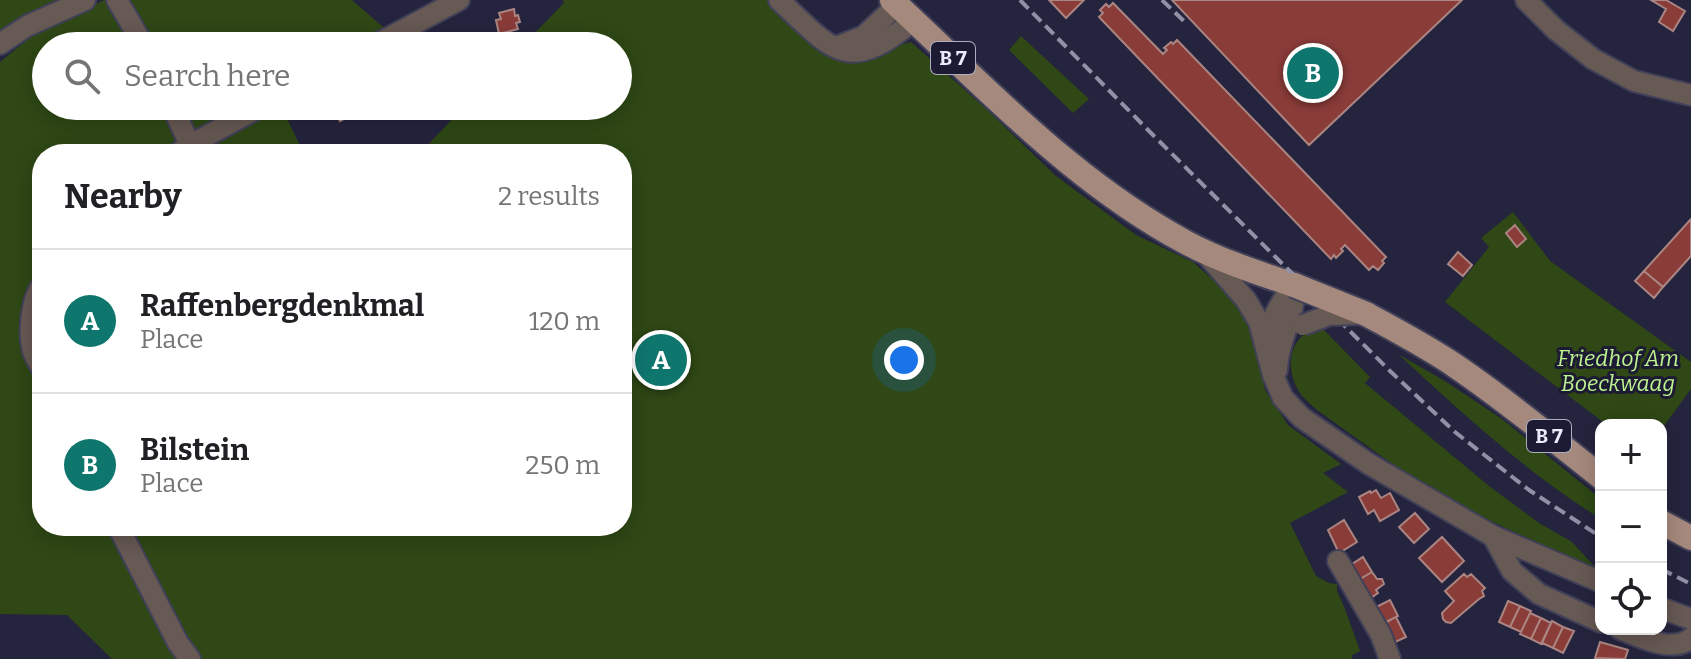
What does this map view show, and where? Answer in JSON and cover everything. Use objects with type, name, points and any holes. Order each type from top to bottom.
[{"type":"main road","name":"B 7","points":[[901,8],[1023,124],[1120,201],[1188,243],[1247,269],[1293,306],[1366,314],[1411,338],[1498,395],[1595,472]]},
{"type":"main road","points":[[1667,525],[1691,538]]},
{"type":"street","points":[[0,44],[27,26],[85,0]]},
{"type":"street","points":[[117,0],[136,32]]},
{"type":"street","points":[[399,32],[459,0]]},
{"type":"street","points":[[779,0],[811,32],[836,47],[864,36],[901,8]]},
{"type":"street","points":[[1526,0],[1556,30],[1593,59],[1634,81],[1691,95]]},
{"type":"street","points":[[176,120],[182,144]]},
{"type":"street","points":[[192,144],[236,120]]},
{"type":"street","points":[[1202,249],[1246,300],[1275,345]]},
{"type":"street","points":[[1275,345],[1293,306]]},
{"type":"street","points":[[1293,306],[1271,323],[1275,345],[1273,375],[1283,398],[1302,418],[1369,464],[1493,536],[1595,579]]},
{"type":"street","points":[[1293,306],[1329,315],[1366,314]]},
{"type":"street","points":[[123,536],[178,643],[190,659]]},
{"type":"street","points":[[1493,536],[1512,571],[1539,594],[1595,619]]},
{"type":"street","points":[[1338,561],[1381,635],[1390,659]]},
{"type":"street","points":[[1667,610],[1691,619]]},
{"type":"street","points":[[1637,635],[1678,645],[1691,638]]},
{"type":"green space","points":[[0,0],[65,0],[0,32]]},
{"type":"green space","points":[[104,0],[352,0],[389,32],[39,32]]},
{"type":"green space","points":[[563,0],[771,0],[826,54],[837,58],[858,59],[911,42],[1056,176],[1136,235],[1193,262],[1227,292],[1252,326],[1265,390],[1288,425],[1341,464],[1323,473],[1348,492],[1290,523],[1316,576],[1337,584],[1360,651],[1352,655],[1352,659],[112,659],[67,615],[0,614],[0,62],[32,36],[32,120],[288,120],[299,144],[32,144],[32,536],[632,536],[632,144],[429,144],[452,120],[632,120],[632,32],[536,32],[564,3]]},
{"type":"green space","points":[[1021,36],[1089,99],[1073,113],[1009,50]]},
{"type":"green space","name":"Friedhof Am Boeckwaag","points":[[1513,212],[1550,261],[1691,362],[1691,389],[1667,422],[1667,419],[1599,419],[1445,302],[1489,247],[1481,238]]},
{"type":"green space","points":[[1322,328],[1370,377],[1365,383],[1489,486],[1539,523],[1572,542],[1595,567],[1595,571],[1487,519],[1409,476],[1317,410],[1298,390],[1291,365],[1291,356],[1298,340]]},
{"type":"green space","points":[[1398,354],[1502,419],[1595,494],[1595,515],[1521,462]]},
{"type":"building","points":[[1049,0],[1084,0],[1066,18]]},
{"type":"building","points":[[1172,0],[1462,0],[1309,145]]},
{"type":"building","points":[[1651,0],[1666,0],[1685,11],[1673,31],[1659,22],[1666,9]]},
{"type":"building","points":[[1113,3],[1163,54],[1167,50],[1164,48],[1177,40],[1386,257],[1378,270],[1373,266],[1369,270],[1345,245],[1336,258],[1334,255],[1331,259],[1099,17],[1103,13],[1100,10],[1106,4],[1109,7]]},
{"type":"building","points":[[514,9],[520,22],[516,23],[518,29],[499,32],[496,20],[501,19],[499,13]]},
{"type":"building","points":[[1691,219],[1691,256],[1663,287],[1644,271]]},
{"type":"building","points":[[1515,225],[1526,239],[1517,247],[1506,233]]},
{"type":"building","points":[[1458,252],[1472,265],[1463,276],[1448,264]]},
{"type":"building","points":[[1644,271],[1663,287],[1654,298],[1635,281]]},
{"type":"building","points":[[1376,490],[1381,498],[1390,493],[1399,510],[1380,521],[1374,510],[1368,514],[1359,497]]},
{"type":"building","points":[[1415,513],[1429,529],[1414,543],[1399,527]]},
{"type":"building","points":[[1344,520],[1357,542],[1339,553],[1328,530]]},
{"type":"building","points":[[1442,537],[1464,561],[1442,582],[1419,558]]},
{"type":"building","points":[[1363,557],[1372,572],[1355,582],[1346,568]]},
{"type":"building","points":[[1372,572],[1384,584],[1368,600],[1355,582]]},
{"type":"building","points":[[1464,574],[1467,577],[1471,574],[1485,588],[1482,591],[1484,596],[1451,623],[1446,622],[1442,613],[1454,601],[1445,591]]},
{"type":"building","points":[[1390,600],[1398,616],[1378,626],[1370,610]]},
{"type":"building","points":[[1508,601],[1520,606],[1510,627],[1499,622]]},
{"type":"building","points":[[1520,606],[1531,611],[1521,632],[1510,627]]},
{"type":"building","points":[[1530,613],[1541,618],[1531,639],[1520,634]]},
{"type":"building","points":[[1396,617],[1406,637],[1389,645],[1380,626]]},
{"type":"building","points":[[1541,618],[1551,623],[1541,644],[1531,639]]},
{"type":"building","points":[[1552,621],[1563,627],[1553,648],[1542,643]]},
{"type":"building","points":[[1563,627],[1574,631],[1563,653],[1553,648]]},
{"type":"building","points":[[1600,642],[1628,650],[1625,659],[1595,658]]},
{"type":"railway","points":[[1020,0],[1390,371],[1455,432],[1529,490],[1595,533]]},
{"type":"railway","points":[[1162,0],[1188,25]]},
{"type":"railway","points":[[1667,572],[1691,584]]},
{"type":"place","name":"Bilstein","points":[[1313,73]]},
{"type":"place","name":"Raffenbergdenkmal","points":[[661,360]]}]
